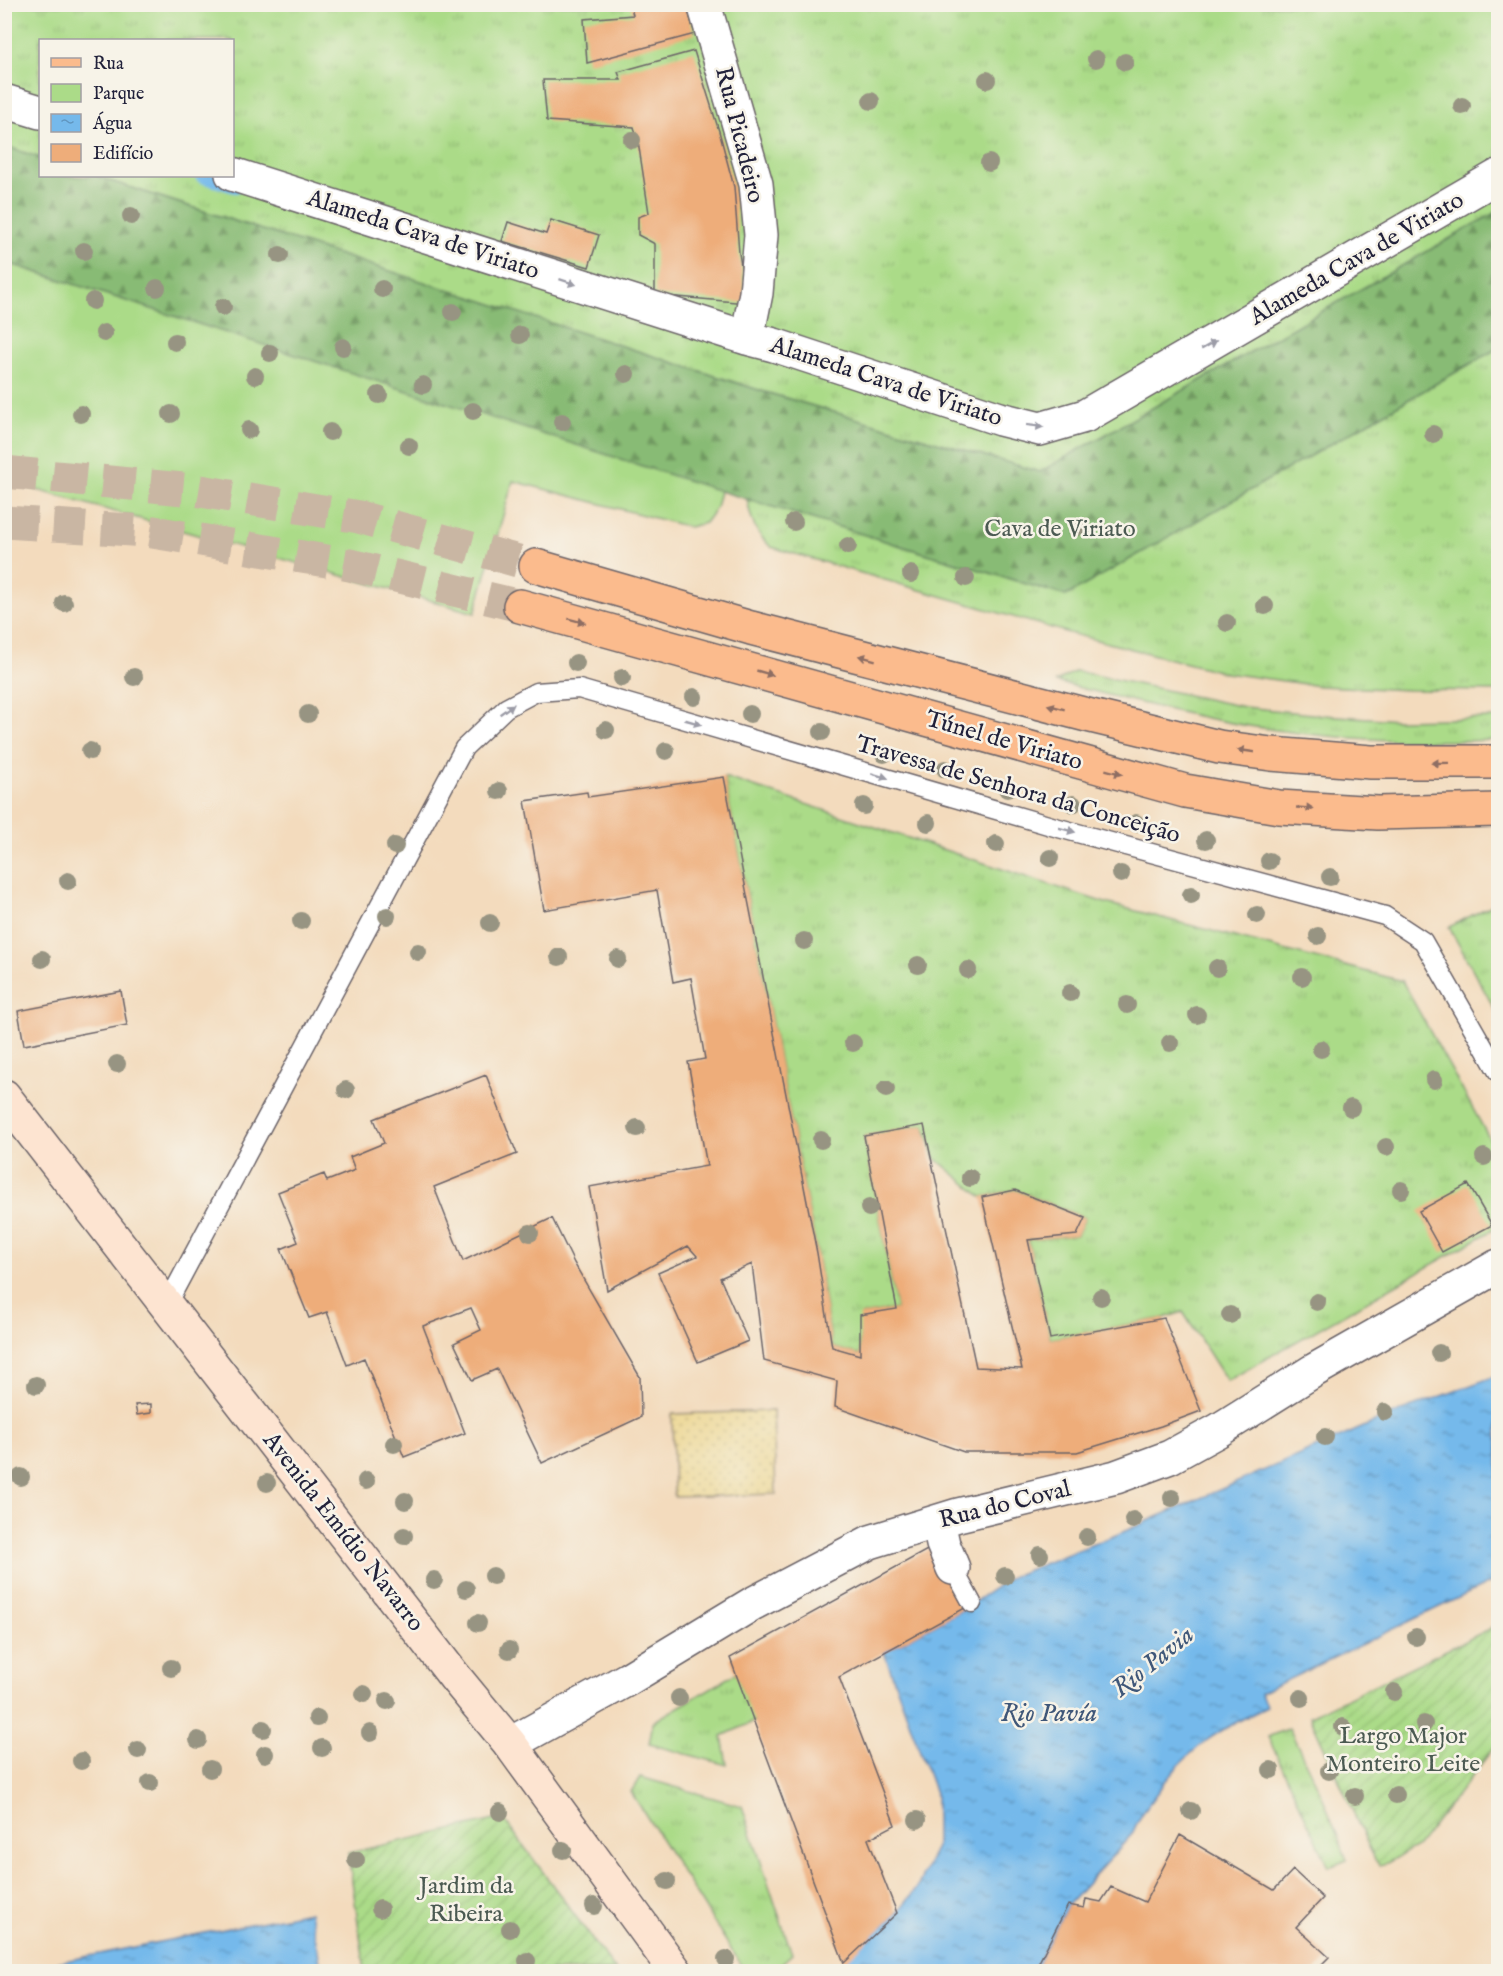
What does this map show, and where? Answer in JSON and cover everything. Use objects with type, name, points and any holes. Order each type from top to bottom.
[{"type":"main road","name":"Túnel de Viriato","points":[[536,566],[751,628],[1087,716],[1219,747],[1271,754],[1371,762],[1498,762]]},
{"type":"main road","name":"Túnel de Viriato","points":[[520,606],[1185,791],[1279,807],[1378,813],[1498,810]]},
{"type":"main road","name":"Avenida Emídio Navarro","points":[[4,1096],[454,1676],[510,1744],[676,1971]]},
{"type":"street","name":"Rua Picadeiro","points":[[704,4],[756,184],[761,235],[756,293],[747,339]]},
{"type":"street","points":[[4,101],[39,112]]},
{"type":"street","name":"Alameda Cava de Viriato","points":[[234,175],[747,339],[774,345],[1000,419],[1040,429],[1085,416],[1498,176]]},
{"type":"street","name":"Rua do Coval","points":[[510,1744],[628,1679],[752,1604],[870,1542],[958,1515],[1116,1477],[1170,1457],[1219,1430],[1313,1371],[1498,1266]]},
{"type":"street","points":[[938,1522],[942,1544],[953,1568]]},
{"type":"lane","name":"Travessa de Senhora da Conceição","points":[[167,1304],[464,748],[506,708],[536,692],[579,689],[1055,827],[1385,916],[1423,941],[1498,1072]]},
{"type":"lane","points":[[953,1568],[972,1603]]},
{"type":"green space","points":[[5,5],[1498,5],[1498,211],[1040,472],[765,392],[98,177],[234,177],[234,39],[39,39],[39,158],[5,146]]},
{"type":"green space","name":"Cava de Viriato","points":[[5,146],[39,158],[39,177],[98,177],[765,392],[1040,472],[1498,211],[1498,348],[1066,596],[720,491],[5,262]]},
{"type":"green space","points":[[4,262],[720,491],[716,508],[705,523],[689,527],[513,481],[475,613],[5,481]]},
{"type":"green space","points":[[1498,348],[1498,691],[1320,686],[1226,673],[1069,633],[771,547],[757,531],[747,499],[1066,596]]},
{"type":"green space","points":[[1076,671],[1244,707],[1398,720],[1498,718],[1498,740],[1370,739],[1306,734],[1243,725],[1172,711],[1056,682]]},
{"type":"green space","points":[[724,777],[1102,902],[1402,981],[1498,1154],[1498,1227],[1227,1381],[1183,1312],[1164,1318],[1050,1339],[1028,1240],[1077,1235],[1085,1218],[1015,1190],[982,1197],[935,1158],[924,1125],[864,1136],[897,1309],[861,1315],[860,1355],[832,1347],[817,1253]]},
{"type":"green space","points":[[1498,902],[1498,1015],[1449,927]]},
{"type":"green space","name":"Largo Major Monteiro Leite","points":[[1498,1625],[1498,1742],[1418,1846],[1379,1865],[1310,1716]]},
{"type":"green space","points":[[736,1673],[755,1721],[722,1736],[727,1765],[649,1744],[653,1722]]},
{"type":"green space","points":[[1289,1728],[1322,1796],[1347,1860],[1329,1867],[1268,1737]]},
{"type":"green space","points":[[640,1777],[742,1806],[792,1954],[773,1971],[745,1971],[631,1792]]},
{"type":"green space","name":"Jardim da Ribeira","points":[[503,1818],[616,1971],[365,1971],[348,1853]]},
{"type":"sand","points":[[773,1411],[776,1494],[674,1497],[672,1414]]},
{"type":"water","name":"Rio Pavía","points":[[1498,1375],[1498,1579],[1260,1693],[1267,1707],[1204,1742],[1168,1778],[1146,1808],[1132,1834],[1068,1905],[1034,1971],[832,1972],[897,1913],[917,1888],[936,1847],[936,1796],[884,1652],[965,1608],[1013,1576],[1116,1535],[1391,1415]]},
{"type":"water","points":[[310,1912],[322,1971],[14,1971]]},
{"type":"building","points":[[630,4],[686,4],[695,34],[587,63],[584,19],[633,15]]},
{"type":"building","points":[[694,51],[734,187],[739,253],[747,303],[655,295],[655,244],[638,235],[638,217],[649,213],[634,127],[547,121],[543,80],[621,80],[618,72]]},
{"type":"building","points":[[551,220],[599,235],[589,267],[502,241],[508,222],[546,234]]},
{"type":"building","points":[[724,777],[817,1253],[832,1347],[860,1355],[860,1315],[897,1309],[864,1136],[924,1125],[976,1367],[1022,1369],[982,1197],[1015,1190],[1085,1218],[1077,1235],[1028,1240],[1050,1339],[1164,1318],[1201,1411],[1077,1452],[964,1452],[835,1407],[837,1381],[764,1361],[752,1264],[720,1278],[748,1341],[698,1362],[658,1273],[697,1256],[688,1246],[607,1290],[589,1187],[707,1166],[688,1062],[705,1059],[691,978],[673,982],[657,890],[544,910],[525,801],[587,792],[588,797]]},
{"type":"building","points":[[121,991],[127,1025],[24,1045],[18,1011]]},
{"type":"building","points":[[486,1075],[517,1154],[434,1187],[463,1261],[552,1218],[574,1263],[640,1377],[641,1417],[542,1463],[497,1369],[472,1380],[454,1343],[481,1330],[471,1308],[423,1326],[465,1433],[404,1457],[364,1358],[347,1365],[327,1312],[309,1318],[281,1249],[298,1242],[278,1192],[324,1174],[327,1181],[355,1170],[350,1157],[384,1143],[374,1119]]},
{"type":"building","points":[[1468,1184],[1492,1225],[1442,1252],[1419,1211]]},
{"type":"building","points":[[151,1404],[151,1413],[137,1415],[135,1405]]},
{"type":"building","points":[[929,1549],[965,1608],[839,1677],[895,1825],[868,1839],[897,1913],[844,1963],[730,1658]]},
{"type":"building","points":[[1180,1835],[1274,1890],[1293,1870],[1323,1898],[1296,1927],[1329,1957],[1314,1972],[1034,1972],[1068,1905],[1084,1908],[1086,1899],[1101,1902],[1111,1887],[1145,1902]]},
{"type":"waterway","points":[[205,177],[235,186]]},
{"type":"tunnel","points":[[4,472],[194,490],[359,517],[536,566]]},
{"type":"tunnel","points":[[4,522],[147,531],[350,565],[520,606]]},
{"type":"water label","name":"Rio Pavia","points":[[1153,1662]]}]
